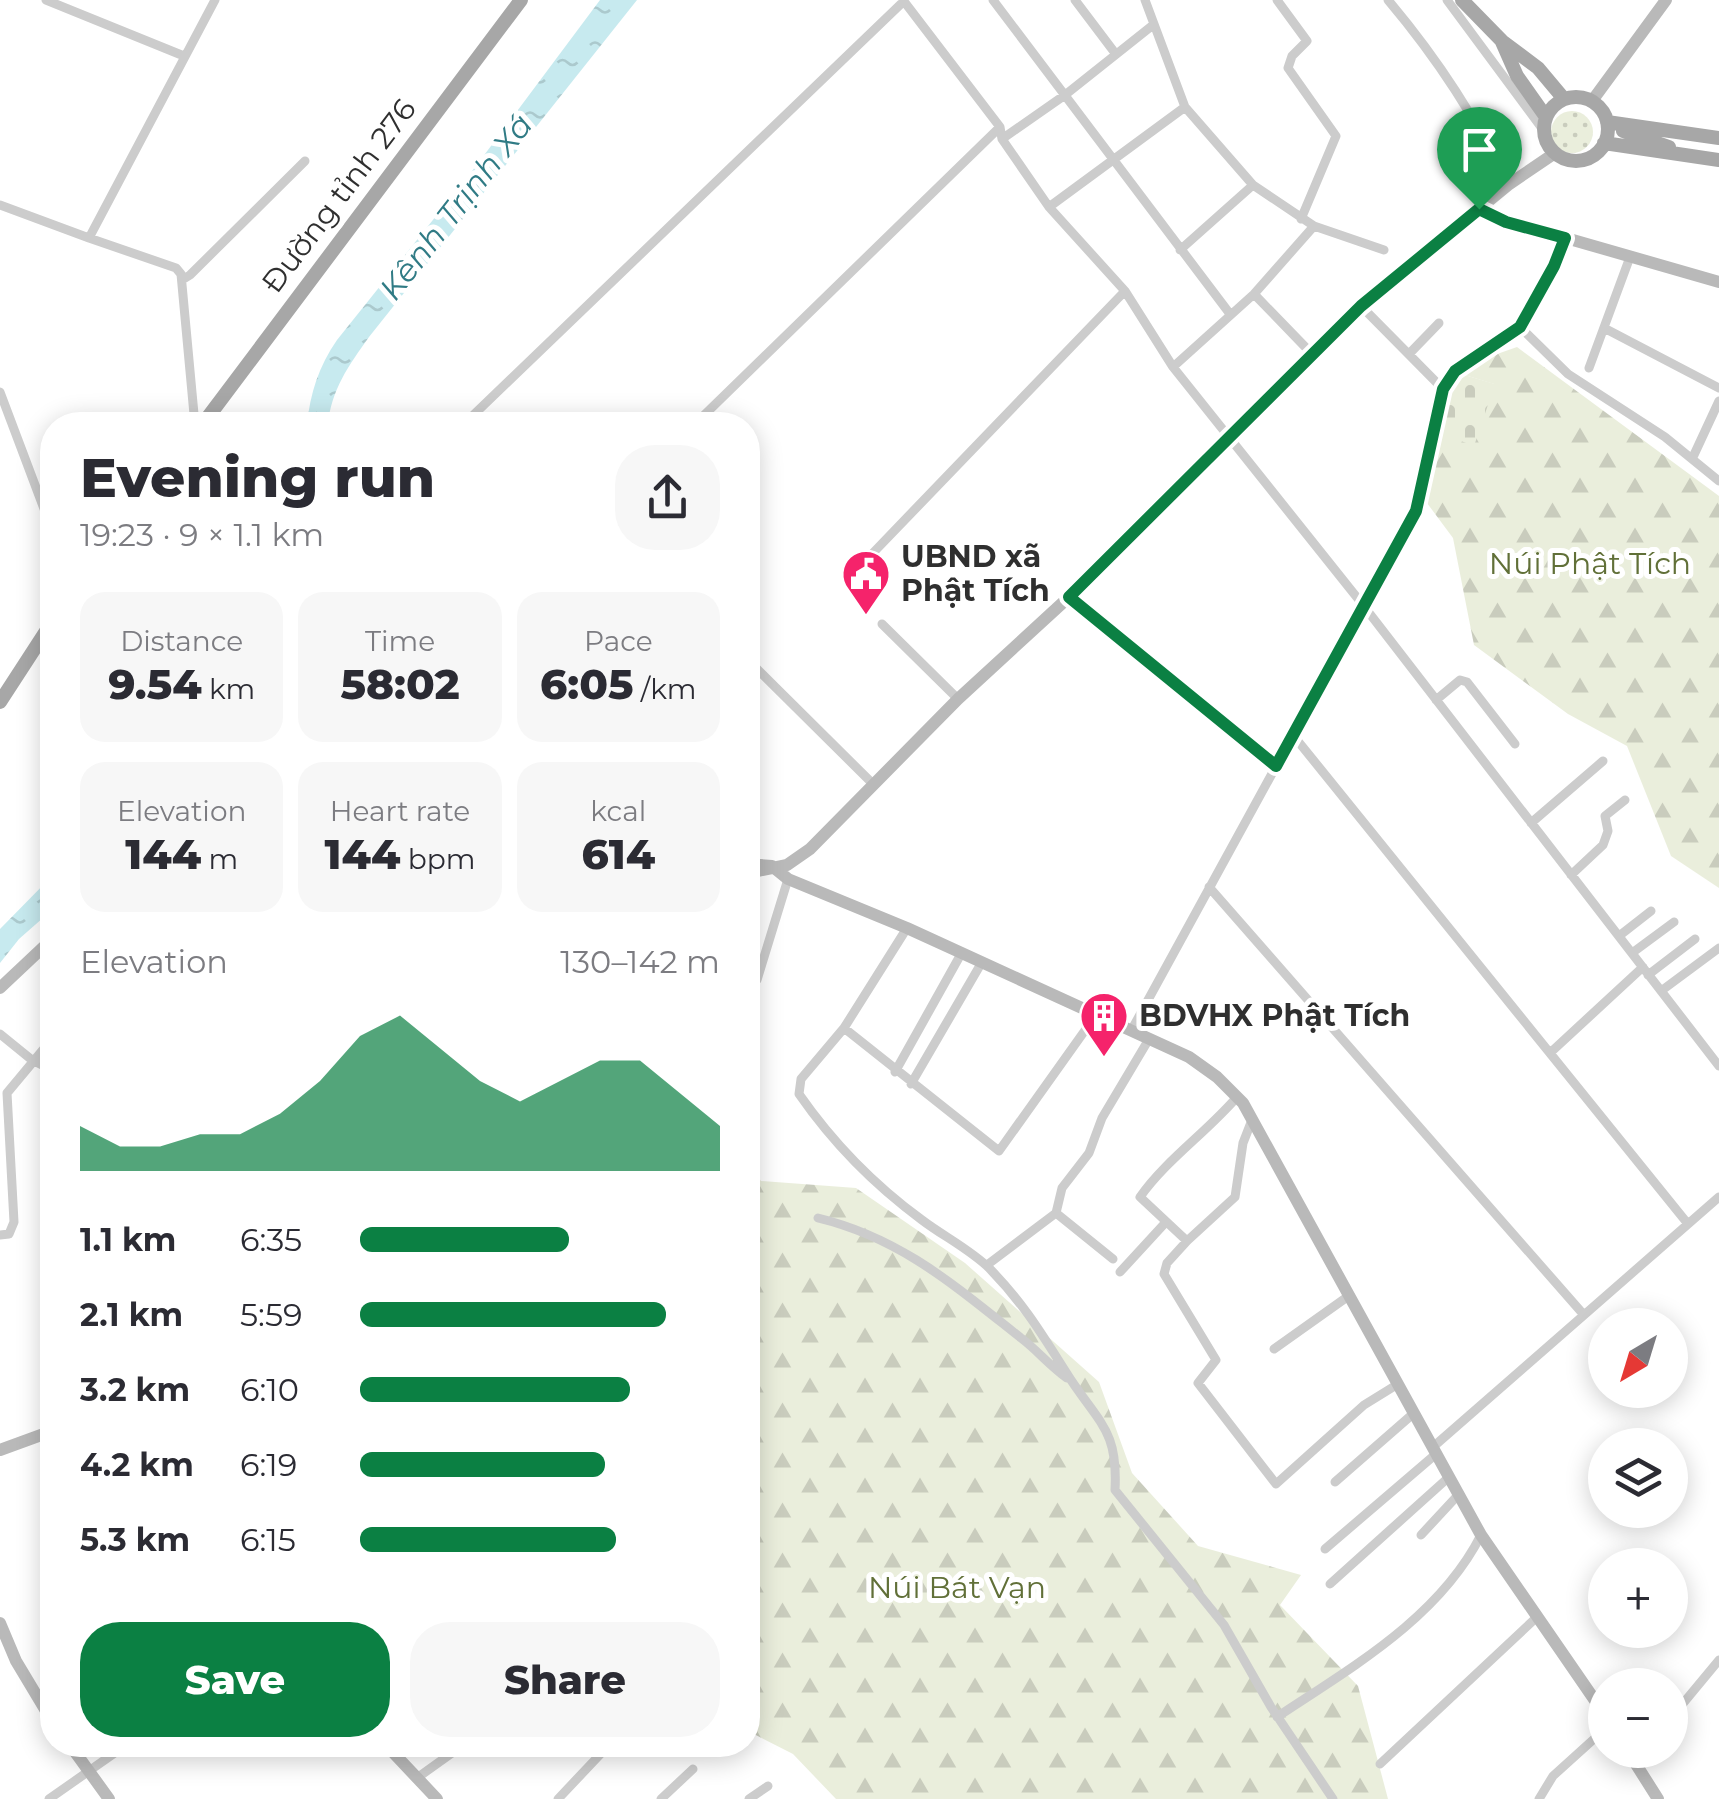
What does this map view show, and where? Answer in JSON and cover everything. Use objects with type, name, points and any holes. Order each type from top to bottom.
[{"type":"main road","points":[[1462,0],[1502,41],[1538,68],[1564,99]]},
{"type":"main road","points":[[1592,101],[1666,0]]},
{"type":"main road","name":"Đường tỉnh 276","points":[[209,412],[522,3]]},
{"type":"main road","points":[[1502,41],[1556,153]]},
{"type":"main road","points":[[1545,124],[1551,108],[1564,99],[1576,97],[1592,101],[1607,124],[1604,144],[1596,153],[1579,160],[1556,153]]},
{"type":"main road","points":[[1607,124],[1719,138]]},
{"type":"main road","points":[[1607,124],[1698,158]]},
{"type":"main road","points":[[1604,144],[1719,160]]},
{"type":"main road","points":[[760,871],[787,866],[810,850],[958,698],[1069,597],[1361,306],[1508,185],[1556,153]]},
{"type":"main road","points":[[1479,209],[1506,222],[1719,282]]},
{"type":"main road","points":[[0,702],[40,640]]},
{"type":"main road","points":[[760,866],[776,868],[788,879],[907,928],[1189,1056],[1237,1097],[1481,1535],[1588,1690]]},
{"type":"main road","points":[[0,988],[40,950]]},
{"type":"main road","points":[[0,1450],[40,1435]]},
{"type":"main road","points":[[0,1624],[40,1701]]},
{"type":"main road","points":[[78,1757],[108,1799]]},
{"type":"main road","points":[[397,1757],[437,1799]]},
{"type":"main road","points":[[1642,1768],[1658,1799]]},
{"type":"street","points":[[46,0],[184,56]]},
{"type":"street","points":[[89,238],[214,0]]},
{"type":"street","points":[[992,0],[1230,314]]},
{"type":"street","points":[[1076,0],[1115,53]]},
{"type":"street","points":[[1144,0],[1185,106],[1253,186],[1314,226],[1384,250]]},
{"type":"street","points":[[1276,0],[1307,42],[1292,56],[1288,68],[1336,136],[1301,219]]},
{"type":"street","points":[[1388,0],[1432,53],[1462,99],[1482,130],[1508,185]]},
{"type":"street","points":[[1447,0],[1545,124]]},
{"type":"street","points":[[477,412],[904,1],[1000,127],[1002,139],[1050,206],[1125,291],[1173,367],[1363,605],[1718,1064]]},
{"type":"street","points":[[1002,139],[1065,95],[1152,25]]},
{"type":"street","points":[[1050,206],[1185,106]]},
{"type":"street","points":[[707,412],[1000,127]]},
{"type":"street","points":[[182,280],[306,161]]},
{"type":"street","points":[[1180,250],[1253,186]]},
{"type":"street","points":[[0,205],[176,268],[182,280],[197,412]]},
{"type":"street","points":[[1173,367],[1254,294],[1314,226]]},
{"type":"street","points":[[1131,1031],[1416,511],[1443,389],[1455,371],[1520,327],[1565,238]]},
{"type":"street","points":[[1589,368],[1630,256]]},
{"type":"street","points":[[871,555],[1125,291]]},
{"type":"street","points":[[1254,294],[1312,355]]},
{"type":"street","points":[[1361,306],[1443,389]]},
{"type":"street","points":[[1409,354],[1439,323]]},
{"type":"street","points":[[1520,327],[1568,374],[1693,457],[1719,481]]},
{"type":"street","points":[[1606,329],[1719,388]]},
{"type":"street","points":[[0,392],[40,498]]},
{"type":"street","points":[[1693,457],[1719,401]]},
{"type":"street","points":[[1069,597],[1276,766]]},
{"type":"street","points":[[882,624],[958,698]]},
{"type":"street","points":[[760,672],[873,784]]},
{"type":"street","points":[[1436,700],[1460,680],[1467,682],[1516,744]]},
{"type":"street","points":[[1292,734],[1688,1224]]},
{"type":"street","points":[[1531,823],[1603,761]]},
{"type":"street","points":[[1571,875],[1603,846],[1608,831],[1605,816],[1625,800]]},
{"type":"street","points":[[760,970],[788,879]]},
{"type":"street","points":[[1209,888],[1584,1315]]},
{"type":"street","points":[[1618,936],[1651,911]]},
{"type":"street","points":[[1632,953],[1674,922]]},
{"type":"street","points":[[907,928],[844,1028],[801,1079],[800,1094],[828,1134],[866,1174],[896,1201],[987,1266],[1034,1318],[1110,1434],[1116,1466],[1115,1490],[1224,1625],[1277,1717],[1333,1799]]},
{"type":"street","points":[[1550,1053],[1646,971],[1695,939]]},
{"type":"street","points":[[1661,991],[1719,948]]},
{"type":"street","points":[[895,1072],[961,954]]},
{"type":"street","points":[[910,1084],[982,962]]},
{"type":"street","points":[[844,1028],[999,1151],[1096,1014]]},
{"type":"street","points":[[0,1034],[40,1064]]},
{"type":"street","points":[[987,1266],[1056,1212],[1062,1188],[1089,1153],[1102,1118],[1149,1039]]},
{"type":"street","points":[[0,1235],[9,1234],[14,1222],[7,1094],[40,1052]]},
{"type":"street","points":[[1186,1241],[1140,1198],[1149,1184],[1212,1126],[1237,1097]]},
{"type":"street","points":[[1252,1120],[1243,1144],[1235,1197],[1166,1263],[1164,1274],[1216,1360],[1198,1384],[1276,1484],[1364,1405],[1398,1384]]},
{"type":"street","points":[[1325,1549],[1719,1196]]},
{"type":"street","points":[[1056,1212],[1113,1259]]},
{"type":"street","points":[[818,1218],[871,1233],[901,1248],[1022,1339],[1073,1383]]},
{"type":"street","points":[[1120,1272],[1166,1222]]},
{"type":"street","points":[[1274,1349],[1350,1295]]},
{"type":"street","points":[[1335,1482],[1414,1413]]},
{"type":"street","points":[[1330,1584],[1449,1477]]},
{"type":"street","points":[[1421,1534],[1458,1494]]},
{"type":"street","points":[[1277,1717],[1389,1642],[1449,1580],[1481,1535]]},
{"type":"street","points":[[1380,1764],[1537,1617]]},
{"type":"street","points":[[1688,1697],[1719,1660]]},
{"type":"street","points":[[1540,1799],[1553,1776],[1588,1744]]},
{"type":"street","points":[[49,1799],[110,1757]]},
{"type":"street","points":[[417,1778],[446,1757]]},
{"type":"street","points":[[558,1799],[597,1757]]},
{"type":"street","points":[[661,1799],[693,1769]]},
{"type":"street","points":[[749,1799],[768,1786]]},
{"type":"green space","points":[[1572,111],[1587,117],[1593,132],[1587,147],[1572,153],[1557,147],[1551,132],[1557,117]]},
{"type":"green space","name":"Núi Phật Tích","points":[[1517,347],[1719,496],[1719,888],[1671,856],[1627,746],[1568,714],[1474,645],[1453,538],[1424,499],[1435,431],[1494,384],[1458,373],[1480,360]]},
{"type":"green space","points":[[1458,373],[1495,384],[1474,446],[1435,431]]},
{"type":"green space","name":"Núi Bát Vạn","points":[[760,1180],[856,1188],[965,1263],[1099,1382],[1132,1473],[1198,1546],[1301,1575],[1280,1605],[1358,1686],[1388,1799],[836,1799],[793,1754],[760,1737]]},
{"type":"water","name":"Kênh Trịnh Xá","points":[[600,0],[637,0],[369,337],[337,389],[330,412],[309,412],[316,380],[337,340],[476,166]]},
{"type":"water","points":[[40,888],[40,921],[0,963],[0,929]]},
{"type":"place","name":"UBND xã Phật Tích","points":[[866,616]]},
{"type":"place","name":"BDVHX Phật Tích","points":[[1104,1058]]},
{"type":"route","points":[[1479,209],[1506,222],[1565,238],[1535,305],[1520,327],[1455,371],[1443,389],[1416,511],[1276,766],[1069,597],[1361,306],[1479,209]]}]
